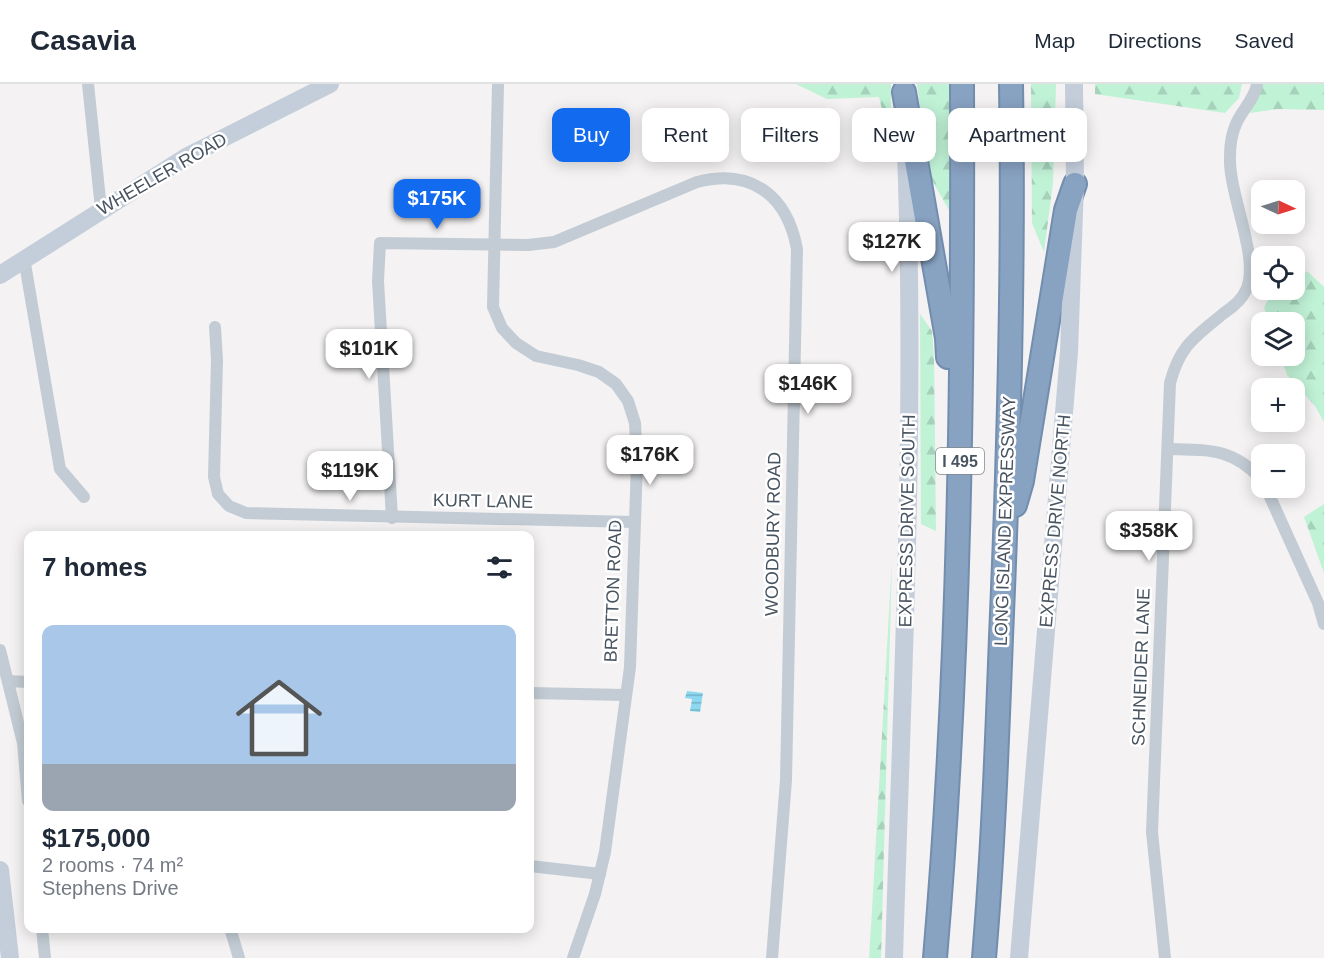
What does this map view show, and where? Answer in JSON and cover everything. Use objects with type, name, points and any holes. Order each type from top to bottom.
[{"type":"highway","name":"I 495","points":[[935,958],[948,764],[960,453],[962,84]]},
{"type":"highway","name":"LONG ISLAND EXPRESSWAY","points":[[984,958],[995,790],[1006,538],[1012,196],[1011,84]]},
{"type":"highway","points":[[904,88],[947,338],[951,407],[960,453]]},
{"type":"highway","points":[[1006,538],[1022,481],[1066,210],[1075,184]]},
{"type":"main road","name":"WHEELER ROAD","points":[[0,275],[186,157],[330,84]]},
{"type":"main road","name":"EXPRESS DRIVE NORTH","points":[[1019,958],[1069,352],[1075,184],[1074,84]]},
{"type":"main road","name":"EXPRESS DRIVE SOUTH","points":[[894,958],[910,463],[910,246],[904,88]]},
{"type":"main road","points":[[0,870],[10,958]]},
{"type":"street","points":[[88,84],[101,209]]},
{"type":"street","name":"BRETTON ROAD","points":[[498,84],[493,307],[502,328],[516,343],[536,356],[599,372],[616,384],[628,402],[635,423],[637,463],[633,522],[631,645],[600,874],[573,958]]},
{"type":"street","name":"SCHNEIDER LANE","points":[[1165,958],[1152,832],[1170,383],[1176,360],[1191,341],[1236,304],[1246,290],[1251,274],[1250,259],[1234,194],[1230,157],[1236,124],[1257,84]]},
{"type":"street","name":"WOODBURY ROAD","points":[[392,518],[378,281],[380,243],[528,245],[554,242],[697,182],[715,177],[740,178],[760,187],[780,206],[792,225],[796,249],[786,780],[772,958]]},
{"type":"street","points":[[24,258],[60,469],[84,497]]},
{"type":"street","name":"KURT LANE","points":[[214,327],[217,360],[214,477],[218,494],[229,506],[246,513],[633,522]]},
{"type":"street","points":[[1169,449],[1208,450],[1229,454],[1251,468]]},
{"type":"street","points":[[1271,498],[1318,603],[1324,624]]},
{"type":"street","points":[[0,650],[24,755]]},
{"type":"street","points":[[8,681],[24,682]]},
{"type":"street","points":[[534,693],[625,695]]},
{"type":"street","points":[[534,866],[600,874]]},
{"type":"street","points":[[42,933],[45,958]]},
{"type":"street","points":[[232,933],[239,958]]},
{"type":"green space","points":[[796,84],[891,84],[891,108],[882,108],[879,97],[827,99]]},
{"type":"green space","points":[[917,84],[949,84],[950,212],[929,175],[927,162],[936,162],[936,108],[920,108]]},
{"type":"green space","points":[[1031,84],[1056,84],[1055,108],[1031,108]]},
{"type":"green space","points":[[1095,84],[1242,84],[1239,98],[1225,113],[1095,94]]},
{"type":"green space","points":[[1262,84],[1324,84],[1324,110],[1277,109],[1250,113]]},
{"type":"green space","points":[[1032,162],[1054,162],[1044,252],[1032,223]]},
{"type":"green space","points":[[1305,272],[1324,287],[1324,422],[1315,406],[1305,395],[1305,378],[1290,378],[1284,366],[1305,366],[1305,312],[1265,312],[1264,308],[1268,300],[1305,300]]},
{"type":"green space","points":[[920,314],[932,331],[934,358],[936,531],[921,524]]},
{"type":"green space","points":[[1324,504],[1324,573],[1304,517]]},
{"type":"green space","points":[[892,560],[881,958],[869,958],[872,910]]},
{"type":"water","points":[[687,691],[703,693],[700,712],[690,711],[692,699],[685,698]]}]
